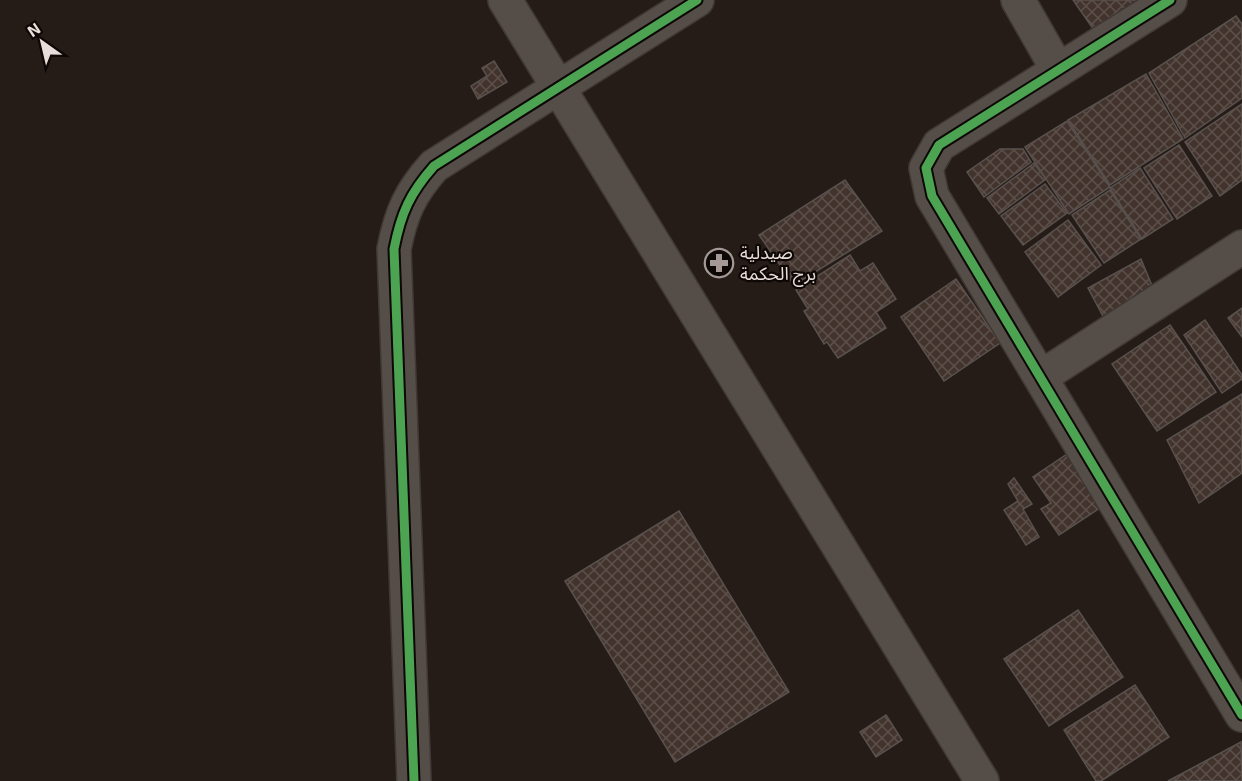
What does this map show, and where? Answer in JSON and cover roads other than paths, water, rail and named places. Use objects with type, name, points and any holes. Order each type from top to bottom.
[{"type":"street","points":[[505,0],[982,781]]},
{"type":"street","points":[[414,781],[394,249],[398,224],[407,201],[434,166],[557,86],[697,0]]},
{"type":"street","points":[[1018,0],[1058,70]]},
{"type":"street","points":[[1170,0],[939,145],[926,168],[932,196],[1242,715]]},
{"type":"street","points":[[1041,377],[1242,247]]},
{"type":"place","name":"صيدلية برج الحكمة","points":[[719,263]]}]
